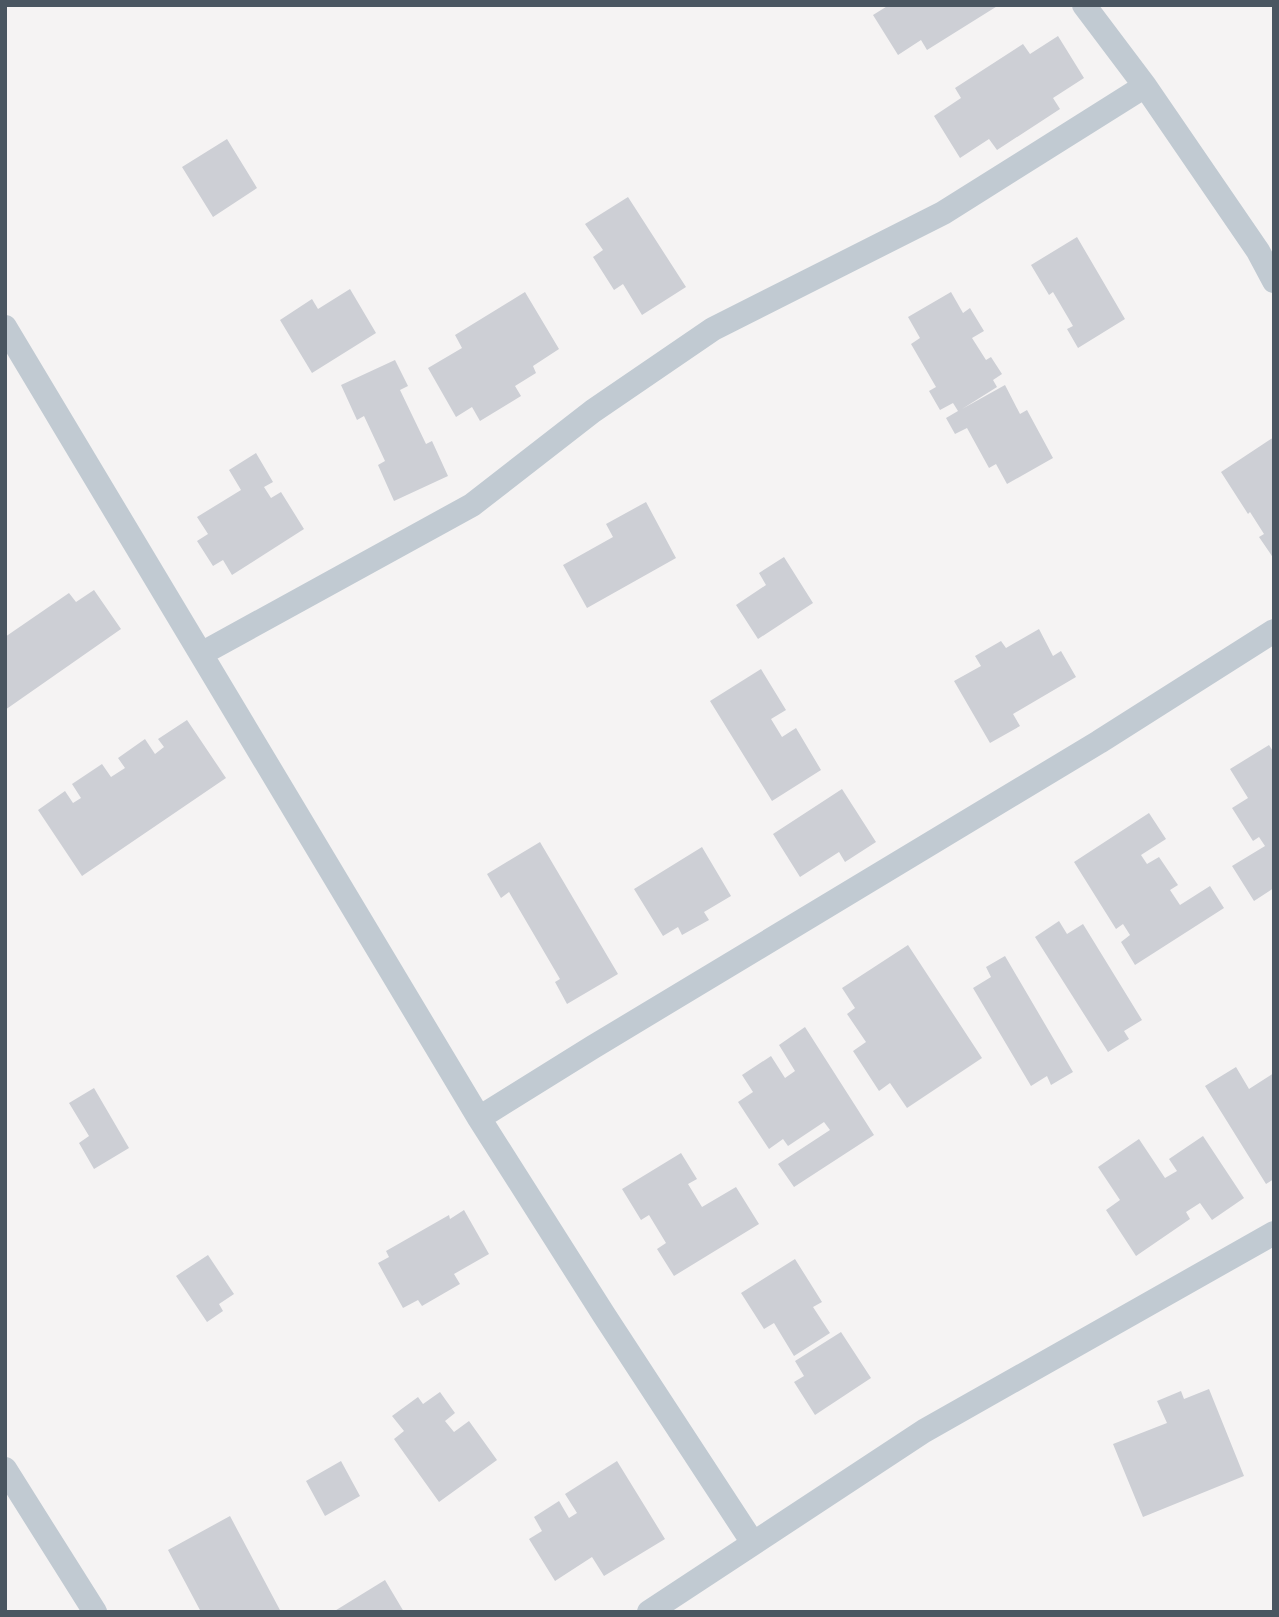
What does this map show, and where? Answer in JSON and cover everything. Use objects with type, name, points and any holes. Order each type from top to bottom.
[{"type":"street","points":[[1084,5],[1266,246],[1274,281]]},
{"type":"street","points":[[201,654],[472,505],[593,411],[713,328],[943,213],[1145,86]]},
{"type":"street","points":[[5,327],[480,1118],[604,1315],[753,1543]]},
{"type":"street","points":[[480,1118],[1075,757],[1274,631]]},
{"type":"street","points":[[649,1612],[924,1431],[1274,1233]]},
{"type":"street","points":[[5,1469],[95,1612]]},
{"type":"building","points":[[889,5],[999,5],[927,50],[921,40],[898,55],[873,15]]},
{"type":"building","points":[[1058,36],[1084,78],[1053,98],[1060,109],[997,150],[989,139],[960,158],[934,116],[961,98],[955,88],[1023,44],[1030,54]]},
{"type":"building","points":[[227,139],[257,188],[213,217],[182,167]]},
{"type":"building","points":[[628,197],[686,287],[642,315],[623,284],[614,290],[593,257],[603,250],[585,224]]},
{"type":"building","points":[[1077,237],[1125,319],[1078,348],[1067,329],[1073,326],[1053,292],[1049,295],[1031,265]]},
{"type":"building","points":[[350,289],[376,333],[312,373],[280,320],[312,299],[318,309]]},
{"type":"building","points":[[525,292],[559,349],[533,366],[536,373],[515,386],[521,396],[480,421],[472,407],[456,417],[428,368],[462,348],[455,335]]},
{"type":"building","points":[[951,292],[963,313],[970,308],[984,331],[972,338],[986,360],[991,357],[1002,374],[993,380],[997,387],[962,409],[1005,385],[1020,414],[1027,410],[1053,458],[1007,484],[996,464],[989,468],[967,428],[955,434],[946,418],[958,411],[953,403],[940,410],[929,391],[936,387],[911,344],[920,338],[908,317]]},
{"type":"building","points":[[395,360],[408,386],[400,390],[426,444],[432,441],[448,476],[394,501],[378,465],[385,461],[364,416],[357,420],[341,385]]},
{"type":"building","points":[[1274,437],[1274,559],[1259,537],[1264,534],[1221,472]]},
{"type":"building","points":[[256,453],[273,482],[264,487],[271,498],[281,492],[304,529],[232,575],[223,560],[213,566],[197,541],[208,534],[197,517],[241,490],[229,470]]},
{"type":"building","points":[[646,502],[676,558],[587,608],[563,565],[613,537],[606,524]]},
{"type":"building","points":[[784,557],[813,603],[758,639],[736,605],[766,585],[759,573]]},
{"type":"building","points":[[94,590],[121,629],[5,710],[5,637],[69,593],[76,602]]},
{"type":"building","points":[[1039,629],[1053,656],[1061,651],[1076,677],[1013,714],[1020,726],[990,743],[954,681],[981,666],[975,656],[1001,641],[1006,648]]},
{"type":"building","points":[[761,669],[786,710],[771,719],[782,737],[796,728],[821,770],[772,801],[710,701]]},
{"type":"building","points":[[187,720],[226,778],[82,876],[38,810],[65,791],[73,803],[81,798],[72,784],[102,764],[111,777],[125,768],[118,758],[145,739],[155,754],[164,747],[158,739]]},
{"type":"building","points":[[1269,745],[1274,753],[1274,888],[1254,901],[1232,866],[1265,846],[1259,837],[1253,841],[1232,808],[1248,798],[1230,769]]},
{"type":"building","points":[[842,789],[876,842],[845,862],[839,852],[800,877],[773,834]]},
{"type":"building","points":[[1149,813],[1166,839],[1141,855],[1147,864],[1159,857],[1178,885],[1170,890],[1180,905],[1210,886],[1224,908],[1135,965],[1121,942],[1130,935],[1123,924],[1116,929],[1074,862]]},
{"type":"building","points":[[540,842],[618,974],[567,1004],[555,982],[560,979],[509,892],[501,898],[487,874]]},
{"type":"building","points":[[702,847],[731,896],[704,912],[709,920],[682,935],[678,927],[663,936],[634,889]]},
{"type":"building","points":[[1059,921],[1067,934],[1083,924],[1142,1020],[1124,1031],[1129,1039],[1108,1052],[1035,937]]},
{"type":"building","points":[[908,945],[982,1058],[907,1108],[890,1083],[879,1091],[853,1051],[866,1042],[847,1014],[855,1008],[842,988]]},
{"type":"building","points":[[1005,956],[1073,1072],[1051,1085],[1047,1076],[1031,1086],[973,988],[991,977],[986,967]]},
{"type":"building","points":[[805,1027],[874,1135],[794,1187],[778,1164],[830,1130],[824,1122],[788,1146],[783,1139],[769,1149],[738,1102],[753,1092],[742,1075],[771,1056],[785,1078],[795,1071],[779,1045]]},
{"type":"building","points":[[1236,1067],[1249,1089],[1274,1073],[1274,1179],[1266,1184],[1205,1086]]},
{"type":"building","points":[[94,1088],[129,1148],[94,1169],[79,1143],[89,1136],[69,1103]]},
{"type":"building","points":[[1203,1136],[1244,1198],[1212,1220],[1200,1203],[1186,1212],[1190,1219],[1136,1256],[1106,1210],[1120,1200],[1098,1167],[1139,1139],[1165,1178],[1177,1171],[1169,1159]]},
{"type":"building","points":[[681,1153],[697,1179],[688,1184],[702,1207],[736,1187],[759,1224],[674,1276],[657,1249],[666,1243],[649,1215],[641,1220],[622,1189]]},
{"type":"building","points":[[464,1210],[489,1254],[454,1274],[460,1284],[422,1306],[418,1300],[403,1308],[378,1263],[389,1257],[386,1251],[449,1215],[450,1219]]},
{"type":"building","points":[[208,1255],[234,1294],[219,1304],[223,1311],[207,1322],[176,1276]]},
{"type":"building","points":[[795,1259],[822,1302],[813,1307],[830,1333],[794,1356],[774,1323],[764,1329],[741,1293]]},
{"type":"building","points":[[841,1332],[871,1378],[815,1415],[794,1382],[804,1376],[795,1361]]},
{"type":"building","points":[[1209,1389],[1244,1476],[1143,1517],[1113,1444],[1167,1423],[1157,1401],[1181,1391],[1184,1399]]},
{"type":"building","points":[[440,1392],[455,1413],[445,1421],[454,1432],[469,1421],[497,1460],[439,1502],[394,1439],[404,1431],[392,1416],[418,1397],[423,1404]]},
{"type":"building","points":[[341,1461],[360,1496],[325,1516],[306,1481]]},
{"type":"building","points":[[617,1461],[665,1539],[604,1576],[592,1557],[555,1581],[529,1539],[542,1531],[534,1517],[559,1501],[569,1518],[577,1513],[565,1494]]},
{"type":"building","points":[[230,1516],[281,1612],[201,1612],[168,1550]]},
{"type":"building","points":[[385,1580],[404,1612],[333,1612]]}]
